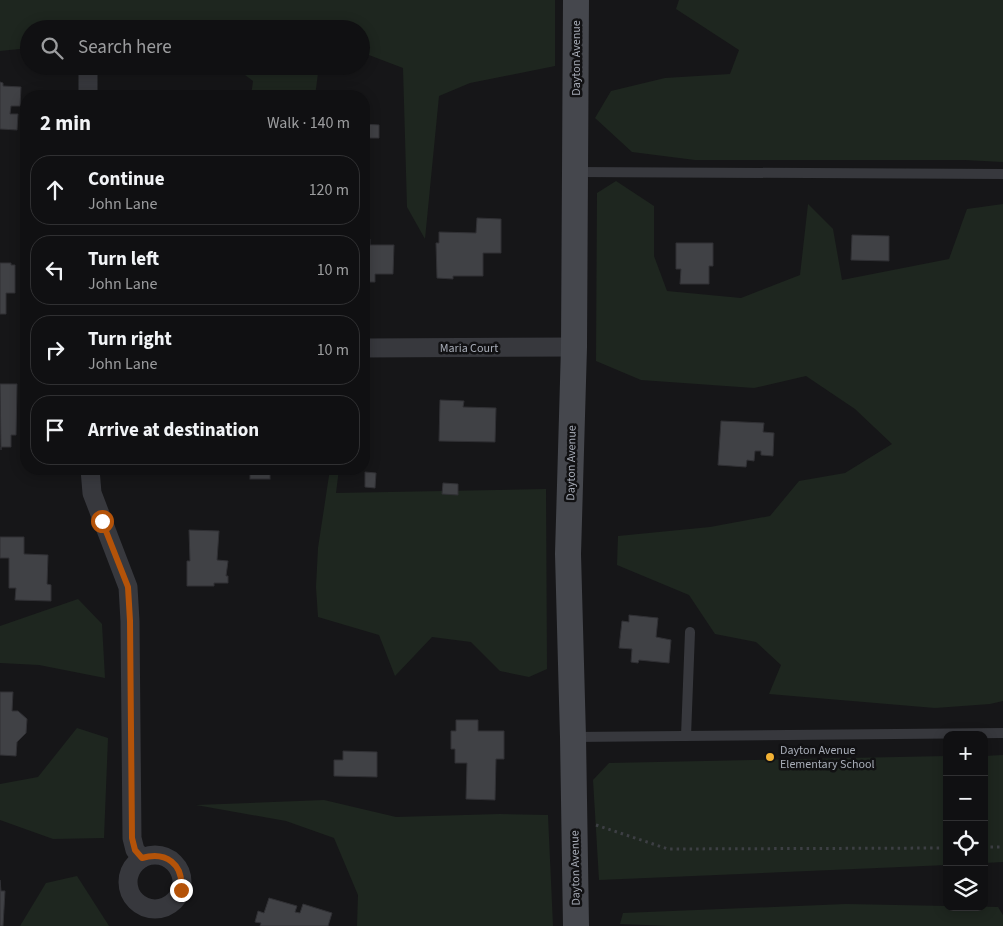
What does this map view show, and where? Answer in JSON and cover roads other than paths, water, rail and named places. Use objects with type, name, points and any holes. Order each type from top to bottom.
[{"type":"street","name":"Dayton Avenue","points":[[576,0],[574,347],[568,554],[576,926]]},
{"type":"street","points":[[88,75],[88,90]]},
{"type":"street","name":"Maria Court","points":[[370,348],[574,347]]},
{"type":"street","points":[[90,475],[92,493],[128,587],[132,838],[135,850],[142,858]]},
{"type":"lane","points":[[575,172],[1003,174]]},
{"type":"lane","points":[[686,736],[690,632]]},
{"type":"lane","points":[[573,737],[1003,733]]},
{"type":"place","name":"Dayton Avenue Elementary School","points":[[770,757]]}]
